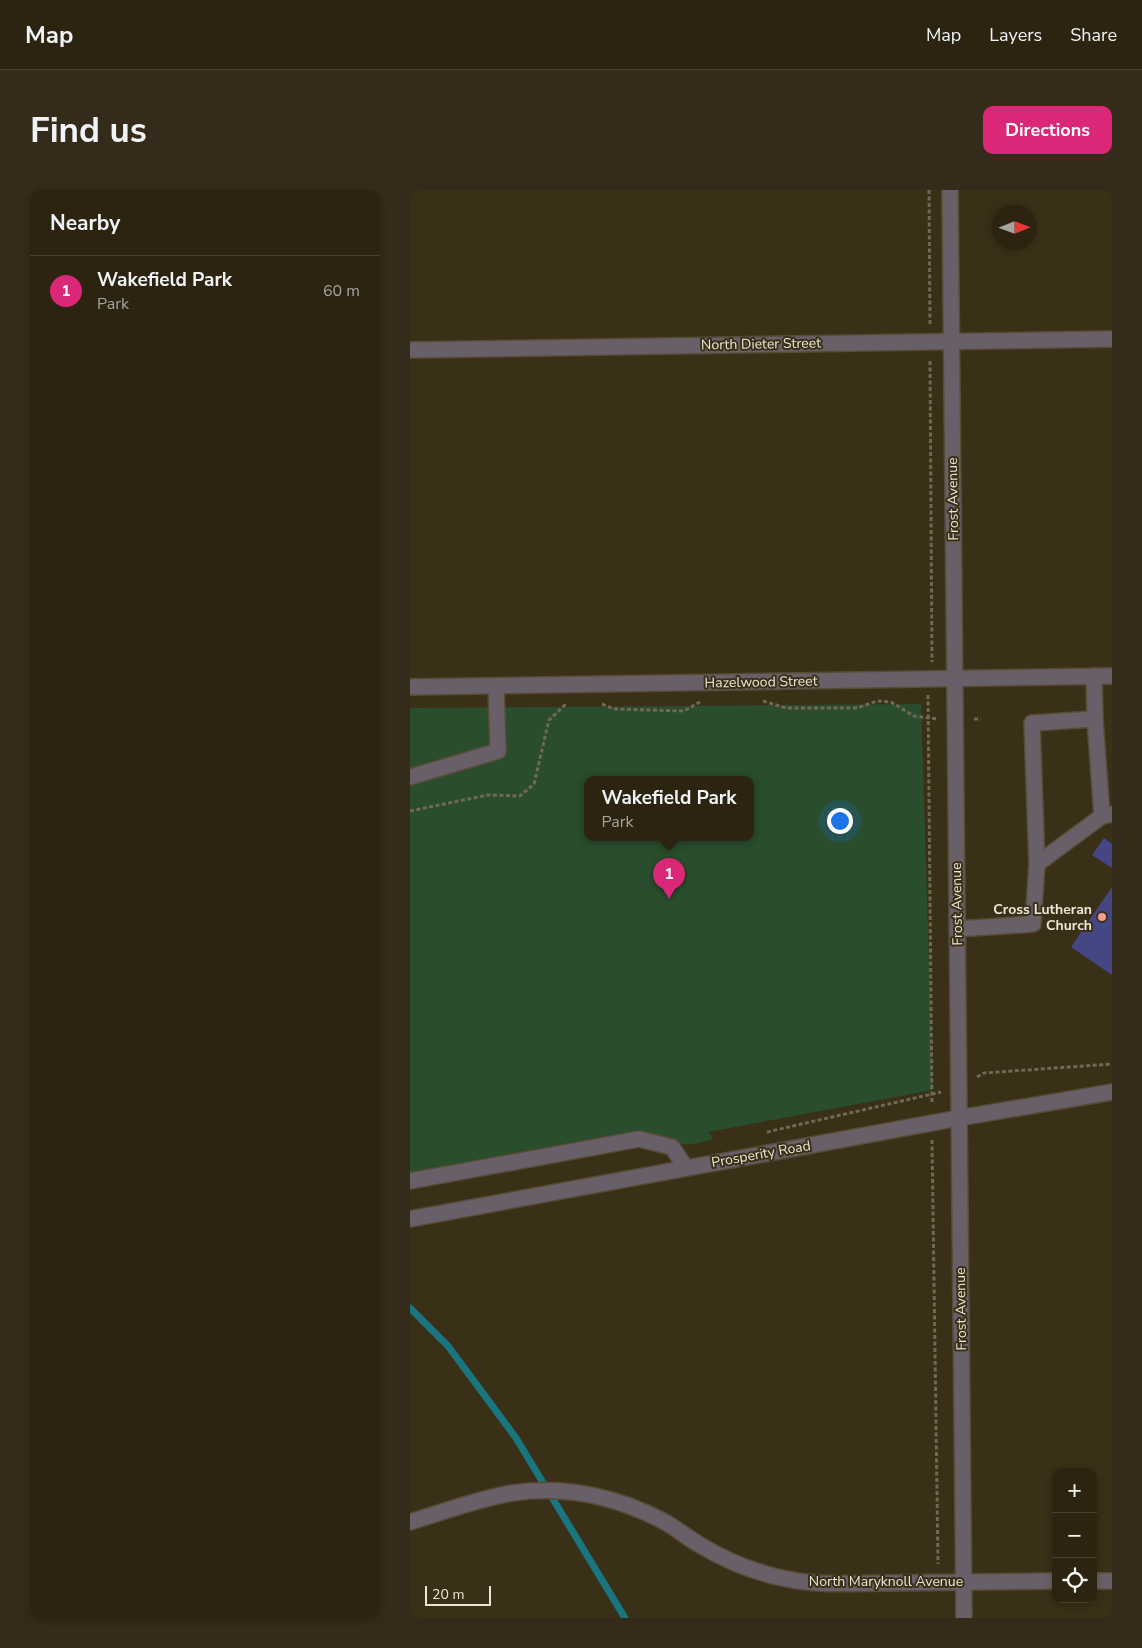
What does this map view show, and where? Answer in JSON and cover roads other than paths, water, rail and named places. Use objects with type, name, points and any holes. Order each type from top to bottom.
[{"type":"street","name":"Frost Avenue","points":[[950,190],[964,1618]]},
{"type":"street","name":"North Dieter Street","points":[[410,350],[1112,339]]},
{"type":"street","points":[[1037,864],[1107,815],[1095,718],[1094,676]]},
{"type":"street","name":"Hazelwood Street","points":[[410,687],[1112,676]]},
{"type":"street","points":[[410,777],[498,751],[496,687]]},
{"type":"street","points":[[957,929],[1032,924],[1037,864],[1032,723],[1095,718]]},
{"type":"street","name":"Prosperity Road","points":[[410,1219],[959,1118],[1112,1092]]},
{"type":"street","points":[[410,1181],[639,1139],[672,1147],[686,1168]]},
{"type":"street","name":"North Maryknoll Avenue","points":[[410,1522],[480,1500],[512,1493],[544,1490],[576,1492],[608,1498],[638,1509],[667,1523],[729,1561],[759,1573],[790,1580],[830,1583],[1052,1581]]},
{"type":"street","points":[[1097,1581],[1112,1580]]},
{"type":"waterway","points":[[410,1308],[448,1346],[516,1438],[625,1618]]},
{"type":"place","name":"Wakefield Park","points":[[669,899]]},
{"type":"place","name":"Cross Lutheran Church","points":[[1102,917]]}]
